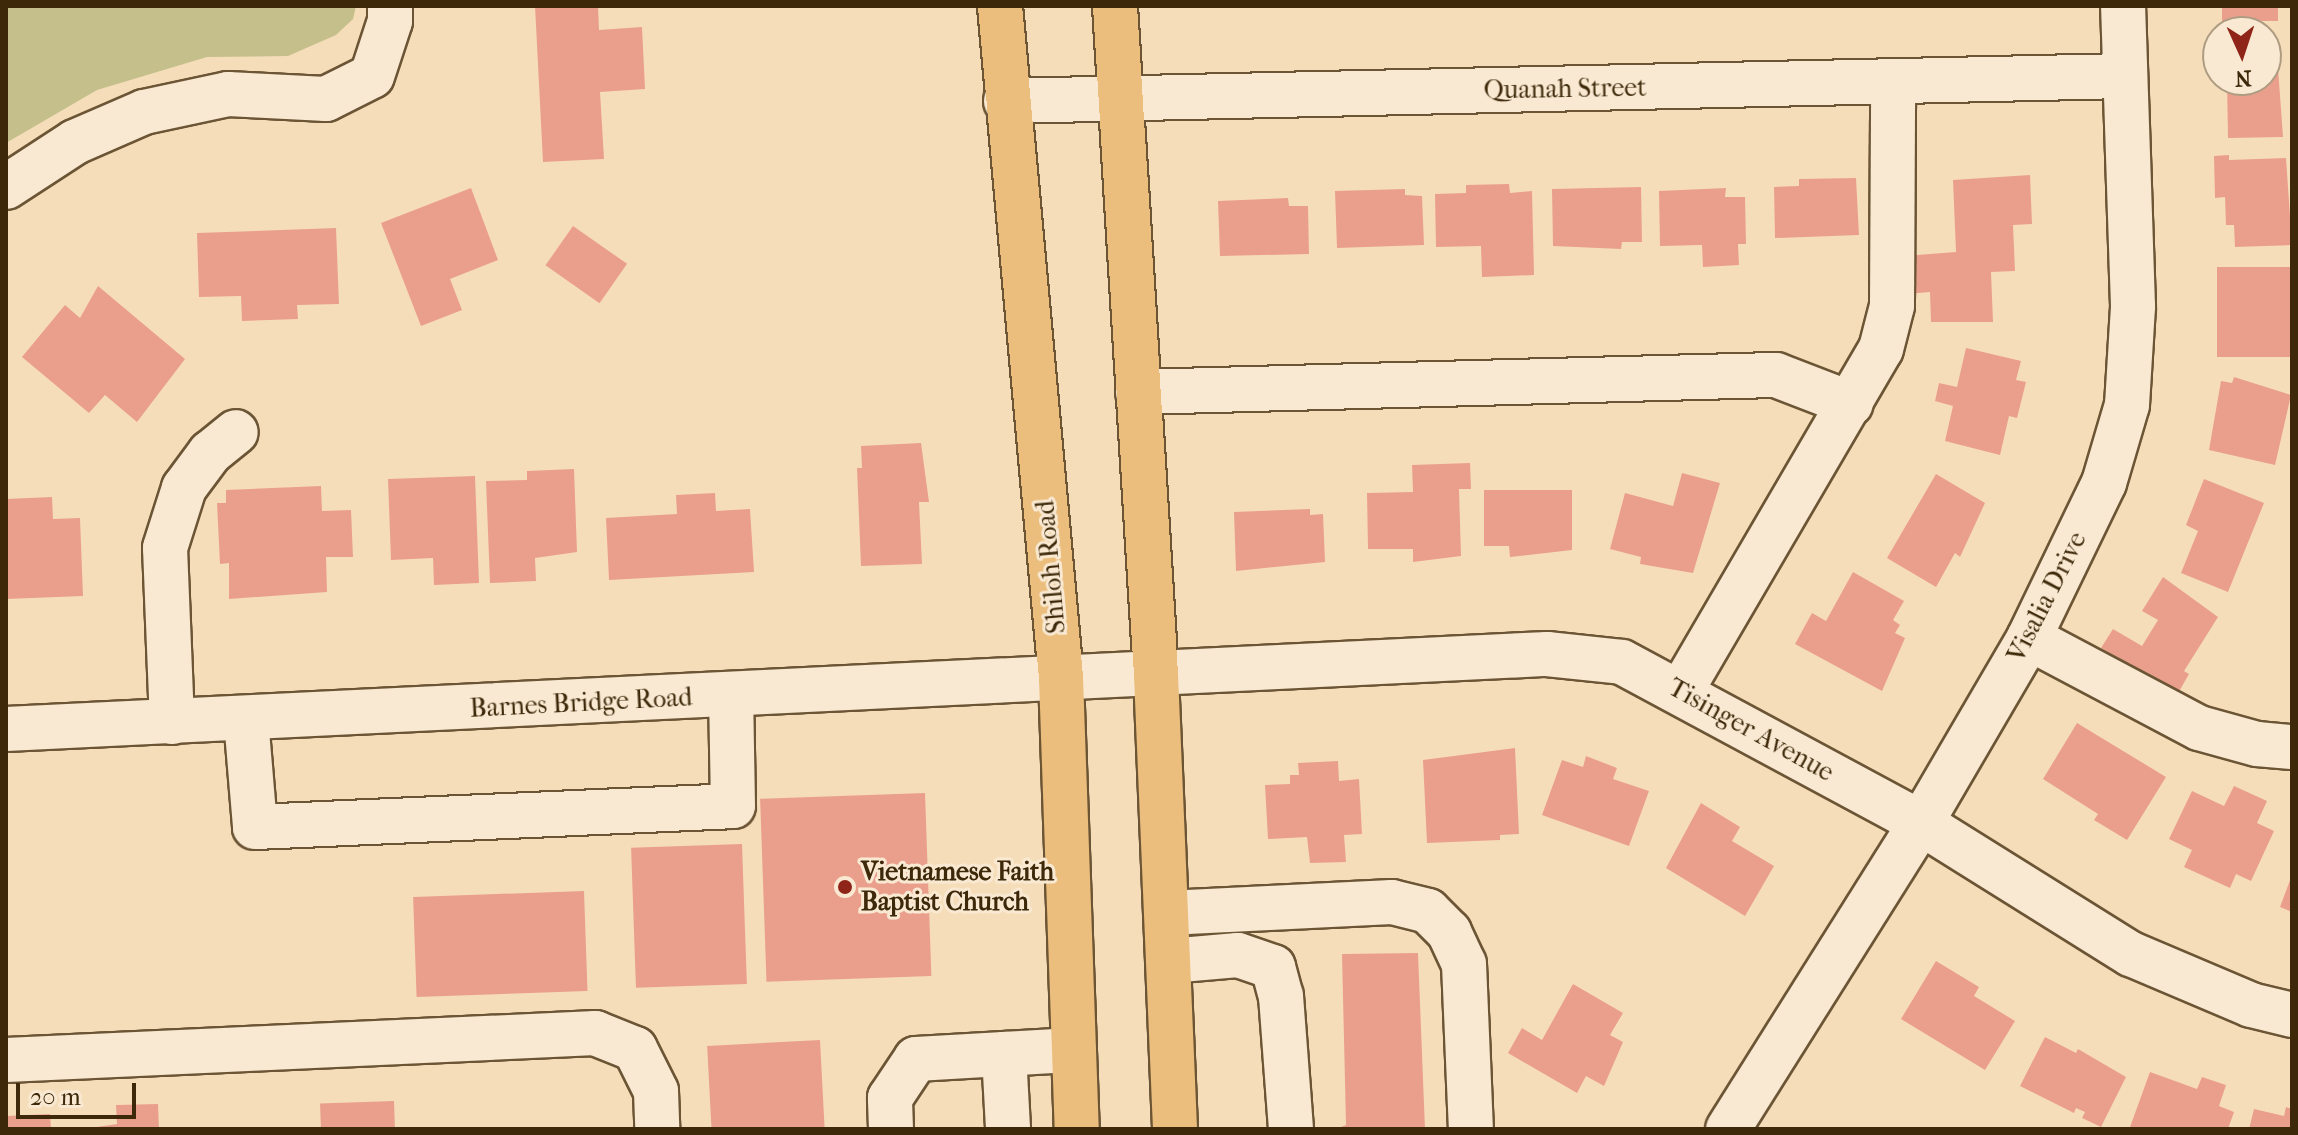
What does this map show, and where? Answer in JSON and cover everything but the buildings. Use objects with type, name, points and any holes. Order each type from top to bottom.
[{"type":"main road","name":"Shiloh Road","points":[[1000,6],[1006,101],[1061,678],[1077,1129]]},
{"type":"main road","points":[[1115,6],[1156,675],[1175,1129]]},
{"type":"street","points":[[6,187],[75,142],[144,112],[228,94],[326,99],[372,76],[390,6]]},
{"type":"street","name":"Visalia Drive","points":[[1732,1123],[1921,823],[2029,638],[2104,483],[2127,405],[2133,306],[2123,6]]},
{"type":"street","name":"Quanah Street","points":[[1006,101],[2124,76]]},
{"type":"street","points":[[1681,691],[1881,349],[1892,306],[1893,81]]},
{"type":"street","points":[[1138,392],[1776,375],[1851,404]]},
{"type":"street","points":[[172,722],[165,548],[184,488],[210,453],[236,432]]},
{"type":"street","points":[[2029,638],[2199,728],[2257,744],[2292,747]]},
{"type":"street","name":"Tisinger Avenue","points":[[1156,675],[1547,654],[1622,662],[1681,691],[1921,823],[2131,954],[2251,1005],[2292,1015]]},
{"type":"street","name":"Barnes Bridge Road","points":[[6,729],[1156,675]]},
{"type":"street","points":[[246,719],[255,827],[733,806],[731,696]]},
{"type":"street","points":[[1167,913],[1392,902],[1428,911],[1449,932],[1464,964],[1471,1129]]},
{"type":"street","points":[[1169,961],[1238,955],[1273,967],[1281,996],[1291,1129]]},
{"type":"street","points":[[6,1060],[595,1033],[635,1049],[656,1091],[657,1129]]},
{"type":"street","points":[[891,1129],[890,1098],[916,1059],[1074,1050]]},
{"type":"street","points":[[1004,1054],[1008,1129]]},
{"type":"shaded area","points":[[6,6],[356,6],[353,19],[336,35],[288,56],[207,57],[97,90],[6,143]]},
{"type":"place","name":"Vietnamese Faith Baptist Church","points":[[845,887]]}]
